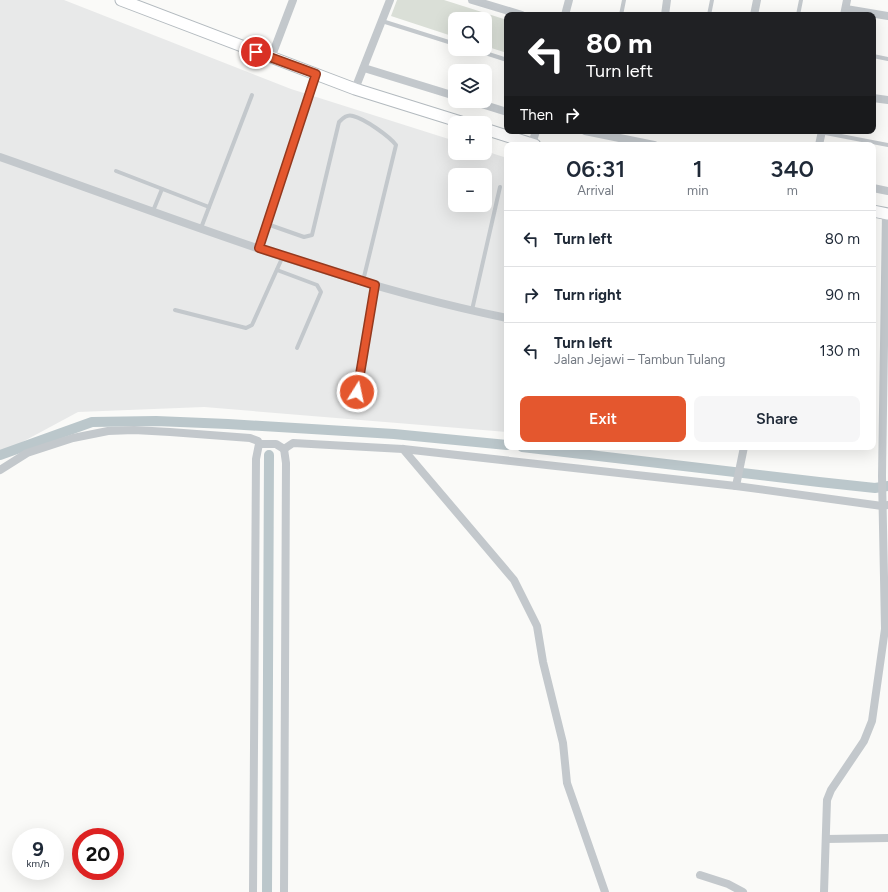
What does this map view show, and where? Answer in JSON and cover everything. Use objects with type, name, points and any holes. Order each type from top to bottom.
[{"type":"street","points":[[121,0],[356,89],[448,118]]},
{"type":"street","points":[[271,58],[293,0]]},
{"type":"street","points":[[356,89],[390,0]]},
{"type":"street","points":[[472,0],[512,12]]},
{"type":"street","points":[[566,12],[569,0]]},
{"type":"street","points":[[665,12],[667,0]]},
{"type":"street","points":[[755,12],[757,0]]},
{"type":"street","points":[[845,12],[847,0]]},
{"type":"street","points":[[876,15],[888,16]]},
{"type":"street","points":[[364,68],[448,94]]},
{"type":"street","points":[[876,98],[888,100]]},
{"type":"street","points":[[492,107],[504,111]]},
{"type":"street","points":[[492,132],[524,142]]},
{"type":"street","points":[[600,134],[639,142]]},
{"type":"street","points":[[0,157],[259,248],[363,282],[472,311],[504,317]]},
{"type":"street","points":[[876,188],[888,190]]},
{"type":"street","points":[[824,892],[827,800],[864,741],[872,721],[887,630],[885,505],[882,497],[882,476],[886,367],[887,213],[876,211]]},
{"type":"street","points":[[0,470],[27,453],[73,438],[108,432],[134,430],[250,438],[258,441],[259,444],[276,444],[284,449],[286,463],[284,892]]},
{"type":"street","points":[[284,449],[293,443],[403,449],[737,483],[885,505]]},
{"type":"street","points":[[253,892],[256,459],[259,444]]},
{"type":"street","points":[[403,449],[514,580],[537,626],[562,743],[567,783],[605,892]]},
{"type":"street","points":[[737,483],[743,450]]},
{"type":"street","points":[[826,839],[888,838]]},
{"type":"street","points":[[700,875],[728,884],[743,892]]},
{"type":"lane","points":[[622,12],[624,0]]},
{"type":"lane","points":[[710,12],[712,0]]},
{"type":"lane","points":[[799,12],[801,0]]},
{"type":"lane","points":[[382,21],[448,42]]},
{"type":"lane","points":[[492,55],[504,59]]},
{"type":"lane","points":[[876,57],[888,59]]},
{"type":"lane","points":[[259,248],[316,74]]},
{"type":"lane","points":[[201,228],[252,94]]},
{"type":"lane","points":[[267,224],[304,237],[312,234],[339,122],[345,116],[353,116],[389,136],[396,145],[363,282]]},
{"type":"lane","points":[[834,134],[873,142]]},
{"type":"lane","points":[[876,143],[888,145]]},
{"type":"lane","points":[[116,171],[208,207]]},
{"type":"lane","points":[[472,311],[500,187]]},
{"type":"lane","points":[[153,211],[162,189]]},
{"type":"lane","points":[[174,310],[246,328],[252,325],[283,256]]},
{"type":"lane","points":[[277,270],[317,285],[320,288],[321,292],[297,348]]},
{"type":"lane","points":[[357,392],[375,285]]},
{"type":"shaded area","points":[[0,0],[64,0],[291,89],[448,139],[448,160],[492,160],[492,153],[504,157],[504,432],[204,407],[78,412],[0,454]]},
{"type":"shaded area","points":[[397,0],[444,0],[482,12],[448,12],[448,35],[391,16]]},
{"type":"shaded area","points":[[492,15],[504,19],[504,52],[492,48]]},
{"type":"waterway","points":[[0,455],[92,422],[156,421],[228,424],[394,434],[504,445]]},
{"type":"waterway","points":[[547,450],[875,488],[888,486]]},
{"type":"waterway","points":[[267,892],[269,455]]},
{"type":"route","points":[[256,52],[316,74],[259,248],[375,285],[357,392]]}]
